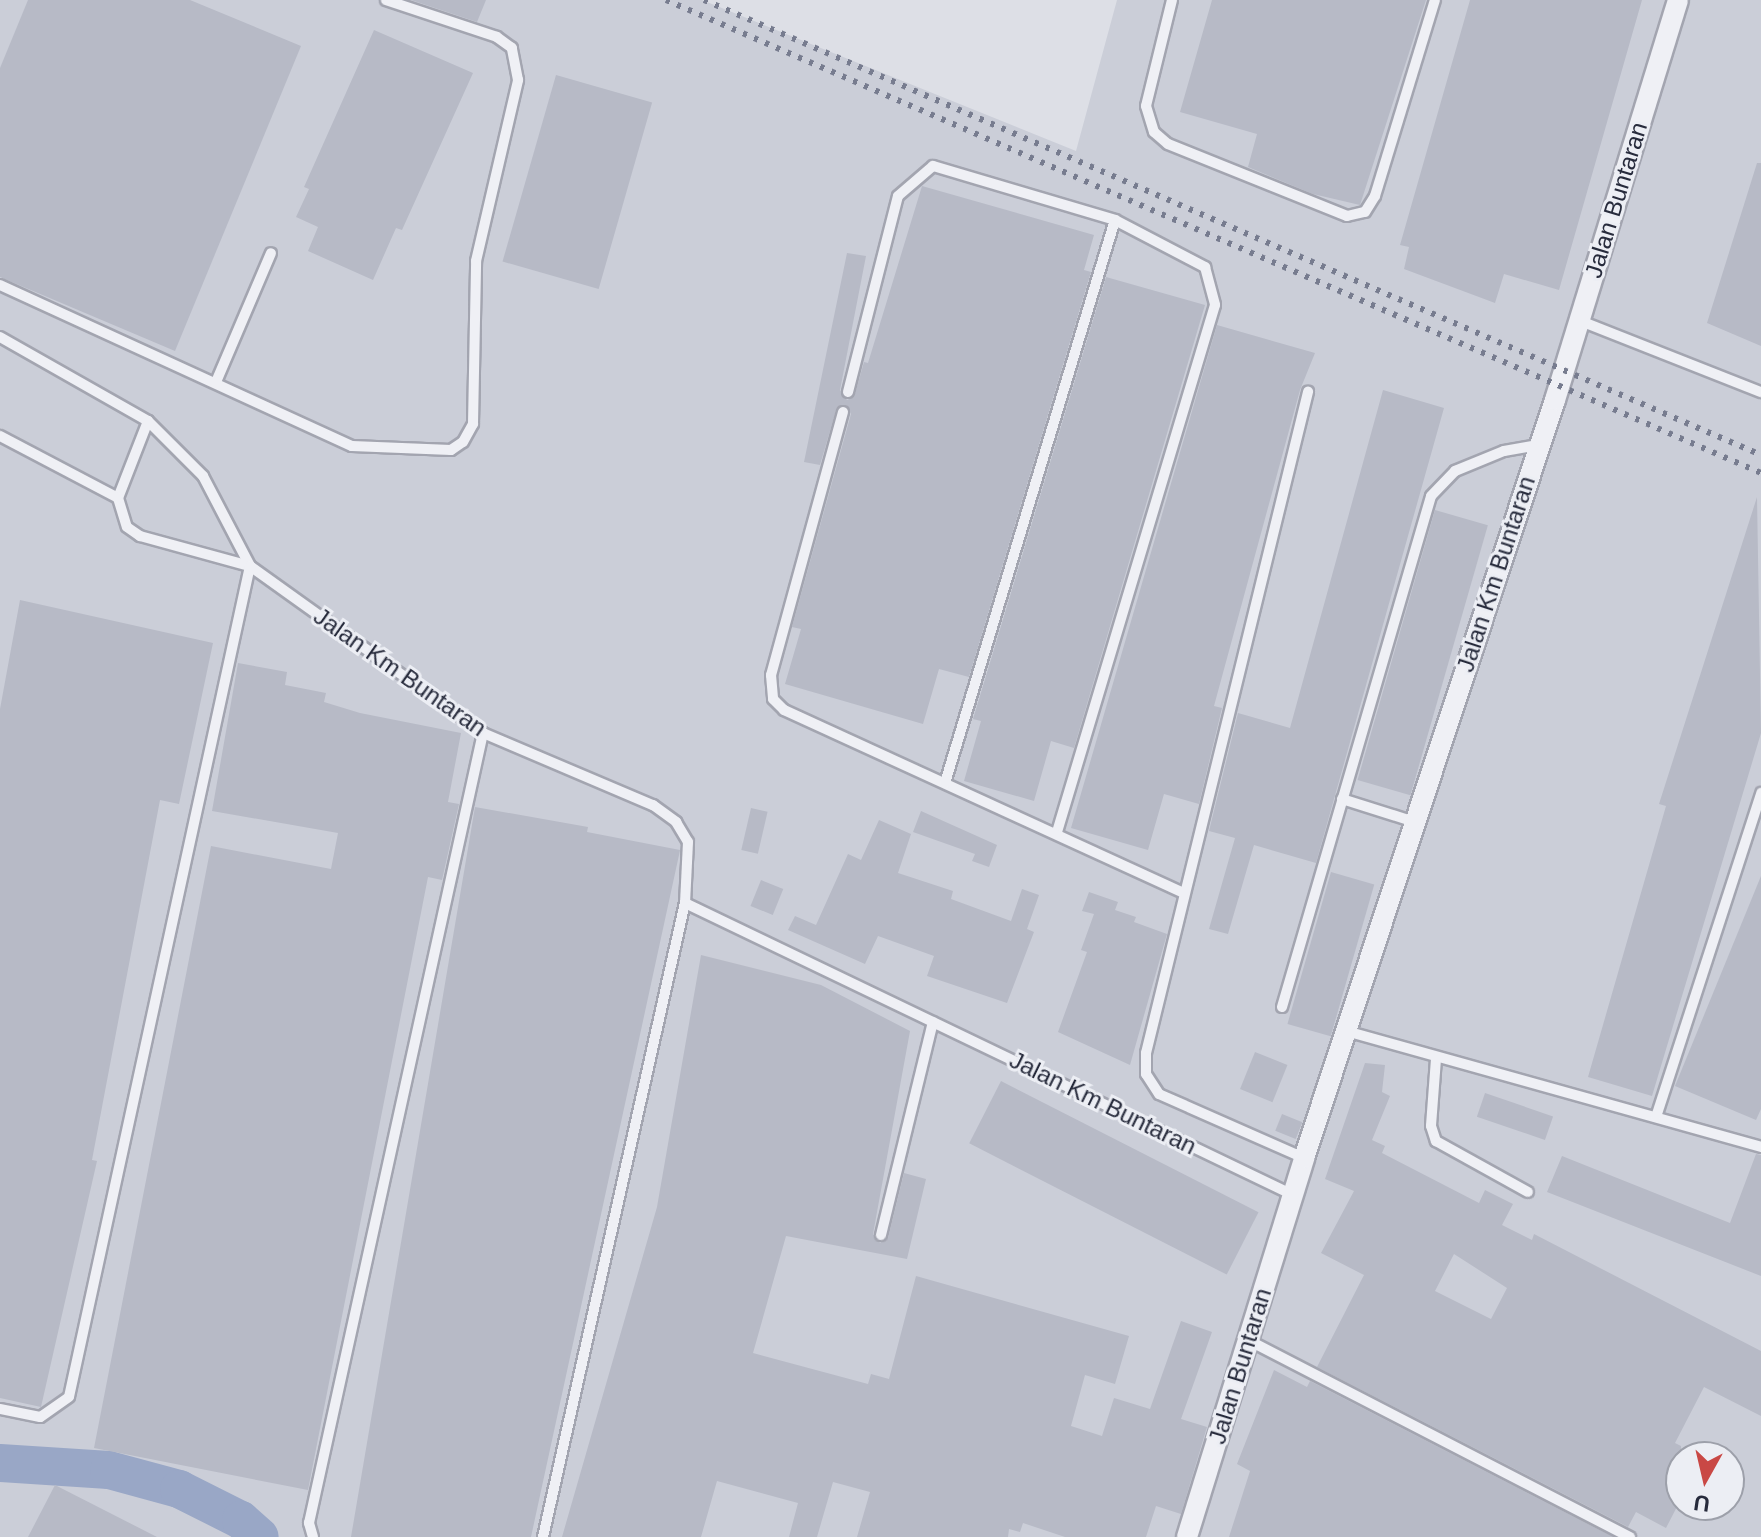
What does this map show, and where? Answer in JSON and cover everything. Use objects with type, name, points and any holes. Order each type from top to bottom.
[{"type":"street","name":"Jalan Buntaran","points":[[1555,400],[1678,0]]},
{"type":"street","name":"Jalan Km Buntaran","points":[[1293,1195],[1555,400]]},
{"type":"street","name":"Jalan Buntaran","points":[[1187,1537],[1293,1195]]},
{"type":"lane","points":[[0,285],[216,382],[328,437],[380,451],[451,450],[473,424],[476,261],[515,99],[512,48],[497,37],[386,0]]},
{"type":"lane","points":[[1172,0],[1146,106],[1154,132],[1168,144],[1347,216],[1365,212],[1375,196],[1435,0]]},
{"type":"lane","points":[[848,392],[898,196],[913,178],[933,166],[1115,220],[1205,267],[1215,305],[1057,832]]},
{"type":"lane","points":[[945,783],[1115,220]]},
{"type":"lane","points":[[216,382],[271,253]]},
{"type":"lane","points":[[1578,320],[1761,392]]},
{"type":"lane","name":"Jalan Km Buntaran","points":[[0,337],[148,421],[203,476],[250,566]]},
{"type":"lane","points":[[1304,1158],[1159,1094],[1146,1074],[1146,1053],[1308,392]]},
{"type":"lane","points":[[843,412],[771,675],[773,699],[784,710],[1057,832],[1184,893]]},
{"type":"lane","points":[[0,436],[118,498],[148,421]]},
{"type":"lane","points":[[1282,1007],[1431,496],[1455,471],[1504,451],[1539,445]]},
{"type":"lane","name":"Jalan Km Buntaran","points":[[118,498],[120,518],[140,536],[250,566],[483,733],[653,805],[676,822],[688,842],[685,903],[1293,1195]]},
{"type":"lane","points":[[0,1409],[40,1417],[69,1397],[250,566]]},
{"type":"lane","points":[[313,1537],[309,1523],[483,733]]},
{"type":"lane","points":[[1656,1117],[1761,793]]},
{"type":"lane","points":[[1342,799],[1415,822]]},
{"type":"lane","points":[[543,1537],[685,903]]},
{"type":"lane","points":[[881,1235],[933,1022]]},
{"type":"lane","points":[[1346,1031],[1436,1059],[1761,1147]]},
{"type":"lane","points":[[1436,1059],[1431,1126],[1436,1141],[1444,1150],[1528,1192]]},
{"type":"lane","points":[[1248,1340],[1630,1537]]},
{"type":"shaded area","points":[[0,0],[702,0],[1076,151],[1117,0],[1761,0],[1761,1537],[0,1537]]},
{"type":"building","points":[[28,0],[190,0],[301,46],[175,351],[0,277],[0,68]]},
{"type":"building","points":[[411,0],[486,0],[477,22]]},
{"type":"building","points":[[1212,0],[1426,0],[1360,205],[1313,194],[1248,167],[1257,134],[1180,112]]},
{"type":"building","points":[[1470,0],[1642,0],[1559,290],[1504,274],[1495,303],[1404,269],[1409,247],[1400,245]]},
{"type":"building","points":[[374,30],[473,73],[402,230],[396,228],[373,280],[308,251],[318,227],[296,217],[309,189],[304,187]]},
{"type":"building","points":[[556,75],[652,103],[599,289],[503,261]]},
{"type":"building","points":[[1757,163],[1761,163],[1761,346],[1707,323]]},
{"type":"building","points":[[922,186],[1094,235],[1084,270],[1091,272],[969,677],[939,669],[923,724],[785,684],[801,629],[792,627],[851,414],[846,405],[837,407],[820,465],[804,462],[847,253],[866,256],[840,390],[847,400],[854,397],[864,362],[868,363]]},
{"type":"building","points":[[1106,277],[1205,305],[1074,748],[1051,741],[1034,801],[964,781],[981,721],[973,719]]},
{"type":"building","points":[[1217,325],[1315,353],[1300,390],[1214,706],[1222,708],[1199,804],[1164,794],[1148,850],[1071,828]]},
{"type":"building","points":[[1383,390],[1444,408],[1316,863],[1254,845],[1228,934],[1209,929],[1235,838],[1209,831],[1238,713],[1290,728]]},
{"type":"building","points":[[1757,497],[1761,733],[1652,1096],[1588,1077],[1666,806],[1659,804]]},
{"type":"building","points":[[1435,510],[1488,525],[1410,795],[1358,780]]},
{"type":"building","points":[[20,600],[213,643],[179,804],[160,800],[92,1160],[97,1161],[41,1407],[0,1398],[0,709]]},
{"type":"building","points":[[238,663],[287,672],[285,685],[326,693],[324,702],[360,713],[461,733],[448,802],[459,804],[442,880],[428,877],[308,1490],[94,1448],[211,846],[331,869],[338,833],[212,811]]},
{"type":"building","points":[[475,807],[588,827],[587,832],[680,850],[531,1537],[351,1537]]},
{"type":"building","points":[[751,808],[768,812],[758,854],[741,850]]},
{"type":"building","points":[[921,811],[997,845],[989,867],[972,861],[975,854],[913,832]]},
{"type":"building","points":[[879,820],[911,834],[898,873],[953,891],[951,899],[1011,921],[1022,889],[1039,895],[1027,929],[1034,932],[1007,1003],[927,976],[934,956],[878,936],[865,964],[788,930],[795,916],[816,925],[848,854],[861,860]]},
{"type":"building","points":[[1331,872],[1374,884],[1331,1036],[1287,1024]]},
{"type":"building","points":[[1761,876],[1761,1109],[1756,1120],[1675,1086]]},
{"type":"building","points":[[761,880],[783,889],[773,915],[751,906]]},
{"type":"building","points":[[1089,892],[1118,902],[1115,910],[1136,917],[1134,922],[1167,934],[1130,1065],[1058,1032],[1087,952],[1081,950],[1094,914],[1082,911]]},
{"type":"building","points":[[701,955],[821,985],[910,1031],[873,1234],[880,1243],[888,1238],[904,1173],[926,1179],[907,1259],[786,1236],[753,1353],[868,1384],[871,1374],[889,1379],[916,1276],[1129,1336],[1115,1384],[1085,1375],[1071,1426],[1102,1436],[1114,1398],[1150,1409],[1181,1321],[1212,1332],[1181,1419],[1207,1427],[1181,1514],[1156,1506],[1146,1537],[1065,1537],[1023,1523],[1020,1532],[1009,1529],[1008,1537],[857,1537],[870,1492],[833,1482],[817,1537],[789,1537],[798,1503],[717,1481],[701,1537],[562,1537],[657,1207]]},
{"type":"building","points":[[1255,1052],[1287,1065],[1272,1102],[1240,1089]]},
{"type":"building","points":[[1365,1063],[1385,1065],[1382,1092],[1390,1096],[1372,1140],[1385,1146],[1382,1153],[1479,1203],[1485,1190],[1513,1204],[1502,1225],[1532,1240],[1534,1234],[1761,1351],[1761,1416],[1704,1387],[1676,1441],[1665,1441],[1665,1521],[1670,1521],[1666,1528],[1636,1512],[1628,1527],[1317,1367],[1364,1275],[1321,1253],[1354,1191],[1325,1179]],"holes":[[[1454,1254],[1507,1288],[1491,1319],[1435,1291]]]},
{"type":"building","points":[[1001,1081],[1259,1212],[1227,1275],[969,1143]]},
{"type":"building","points":[[1485,1093],[1553,1116],[1545,1140],[1477,1117]]},
{"type":"building","points":[[1282,1114],[1302,1122],[1296,1139],[1275,1131]]},
{"type":"building","points":[[1756,1154],[1761,1155],[1761,1276],[1547,1192],[1562,1156],[1730,1223]]},
{"type":"building","points":[[1274,1370],[1307,1387],[1310,1381],[1613,1537],[1229,1537],[1250,1471],[1237,1464]]},
{"type":"building","points":[[55,1485],[157,1537],[28,1537]]},
{"type":"waterway","points":[[0,1463],[109,1470],[179,1489],[241,1520],[260,1537]]},
{"type":"railway","points":[[666,0],[1761,473]]},
{"type":"railway","points":[[704,0],[1761,455]]}]
